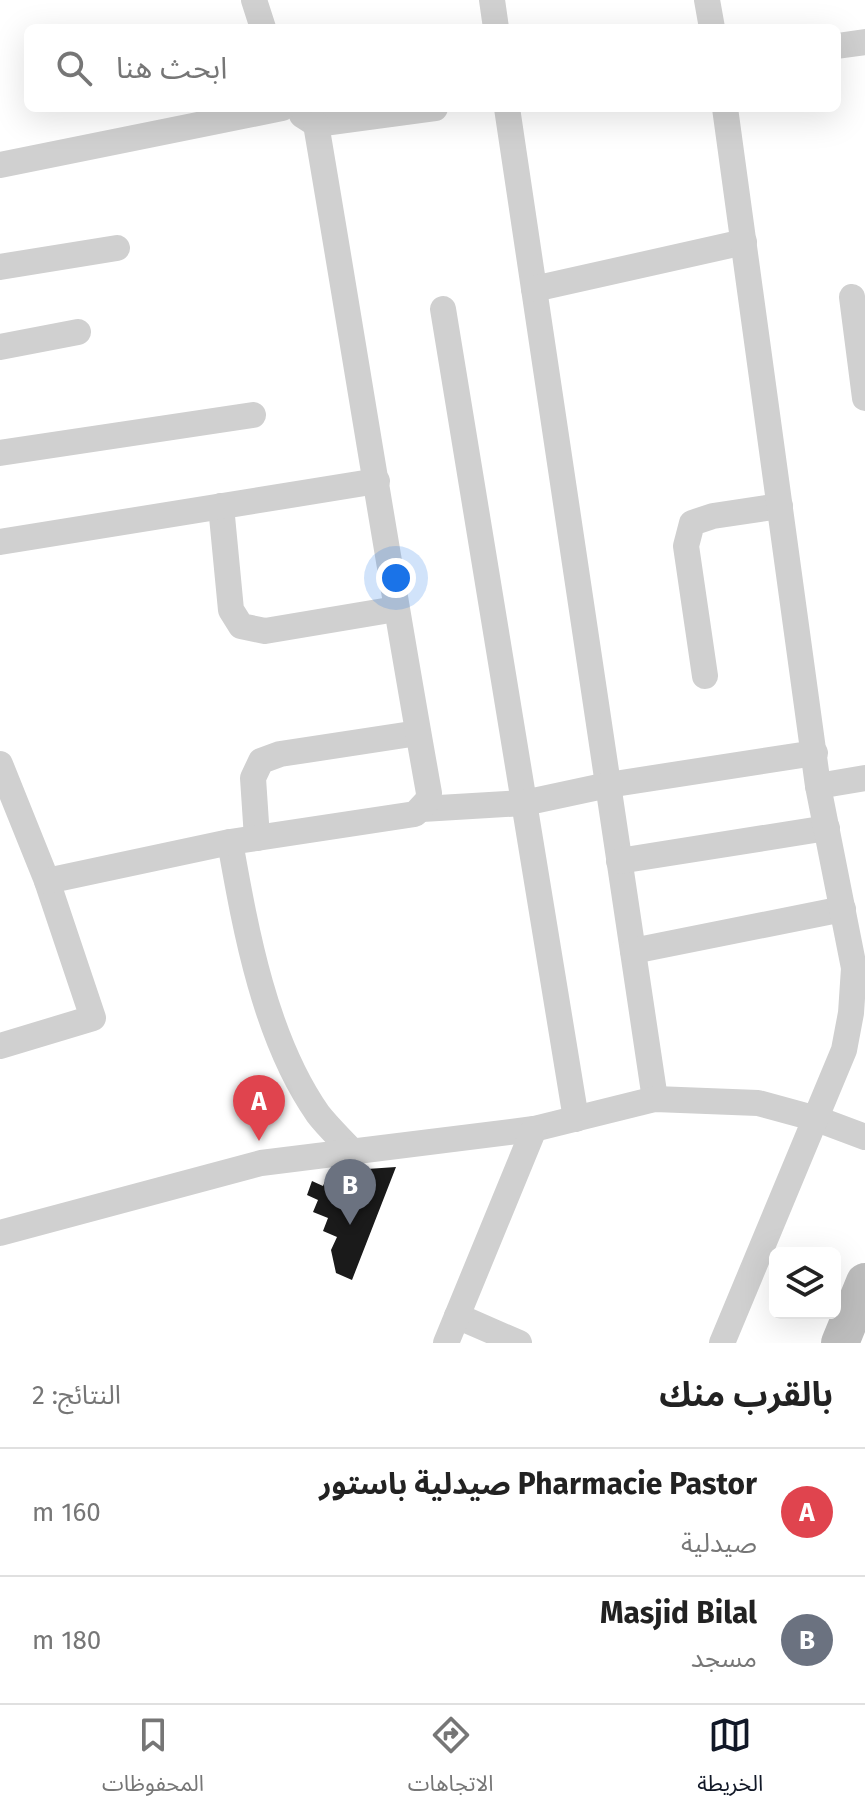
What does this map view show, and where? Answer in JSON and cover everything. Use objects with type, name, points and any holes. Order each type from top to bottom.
[{"type":"street","points":[[254,0],[262,24]]},
{"type":"street","points":[[492,0],[495,24]]},
{"type":"street","points":[[707,0],[711,24]]},
{"type":"street","points":[[841,45],[865,42]]},
{"type":"street","points":[[0,165],[262,112]]},
{"type":"street","points":[[297,112],[316,124],[405,112]]},
{"type":"street","points":[[508,112],[655,1099]]},
{"type":"street","points":[[722,1343],[844,1050],[860,965],[843,909],[818,786],[726,112]]},
{"type":"street","points":[[47,881],[230,842],[415,814],[422,809],[429,793],[316,124]]},
{"type":"street","points":[[534,289],[744,242]]},
{"type":"street","points":[[0,267],[117,248]]},
{"type":"street","points":[[852,297],[865,398]]},
{"type":"street","points":[[443,309],[576,1119]]},
{"type":"street","points":[[0,347],[78,332]]},
{"type":"street","points":[[0,453],[253,415]]},
{"type":"street","points":[[0,542],[377,481]]},
{"type":"street","points":[[221,506],[231,610],[241,626],[265,631],[396,609]]},
{"type":"street","points":[[705,676],[686,546],[692,523],[713,516],[780,506]]},
{"type":"street","points":[[257,838],[253,778],[261,761],[280,754],[418,733]]},
{"type":"street","points":[[422,809],[524,803],[608,785],[815,753]]},
{"type":"street","points":[[0,764],[47,881],[93,1018],[0,1046]]},
{"type":"street","points":[[818,786],[865,778]]},
{"type":"street","points":[[619,861],[827,828]]},
{"type":"street","points":[[230,842],[249,940],[276,1030],[319,1115],[351,1150]]},
{"type":"street","points":[[633,951],[843,909]]},
{"type":"street","points":[[0,1233],[261,1163],[534,1129],[655,1099],[758,1103],[817,1119],[865,1137]]},
{"type":"street","points":[[446,1343],[534,1129]]},
{"type":"street","points":[[840,1343],[865,1282]]},
{"type":"street","points":[[457,1316],[519,1343]]},
{"type":"building","points":[[396,1167],[352,1280],[336,1273],[331,1250],[337,1237],[323,1231],[328,1218],[313,1212],[318,1200],[307,1195],[312,1181],[323,1186],[328,1174],[335,1177],[338,1171]]},
{"type":"place","name":"Pharmacie Pastor صيدلية باستور","points":[[259,1141]]},
{"type":"place","name":"Masjid Bilal","points":[[350,1225]]}]
